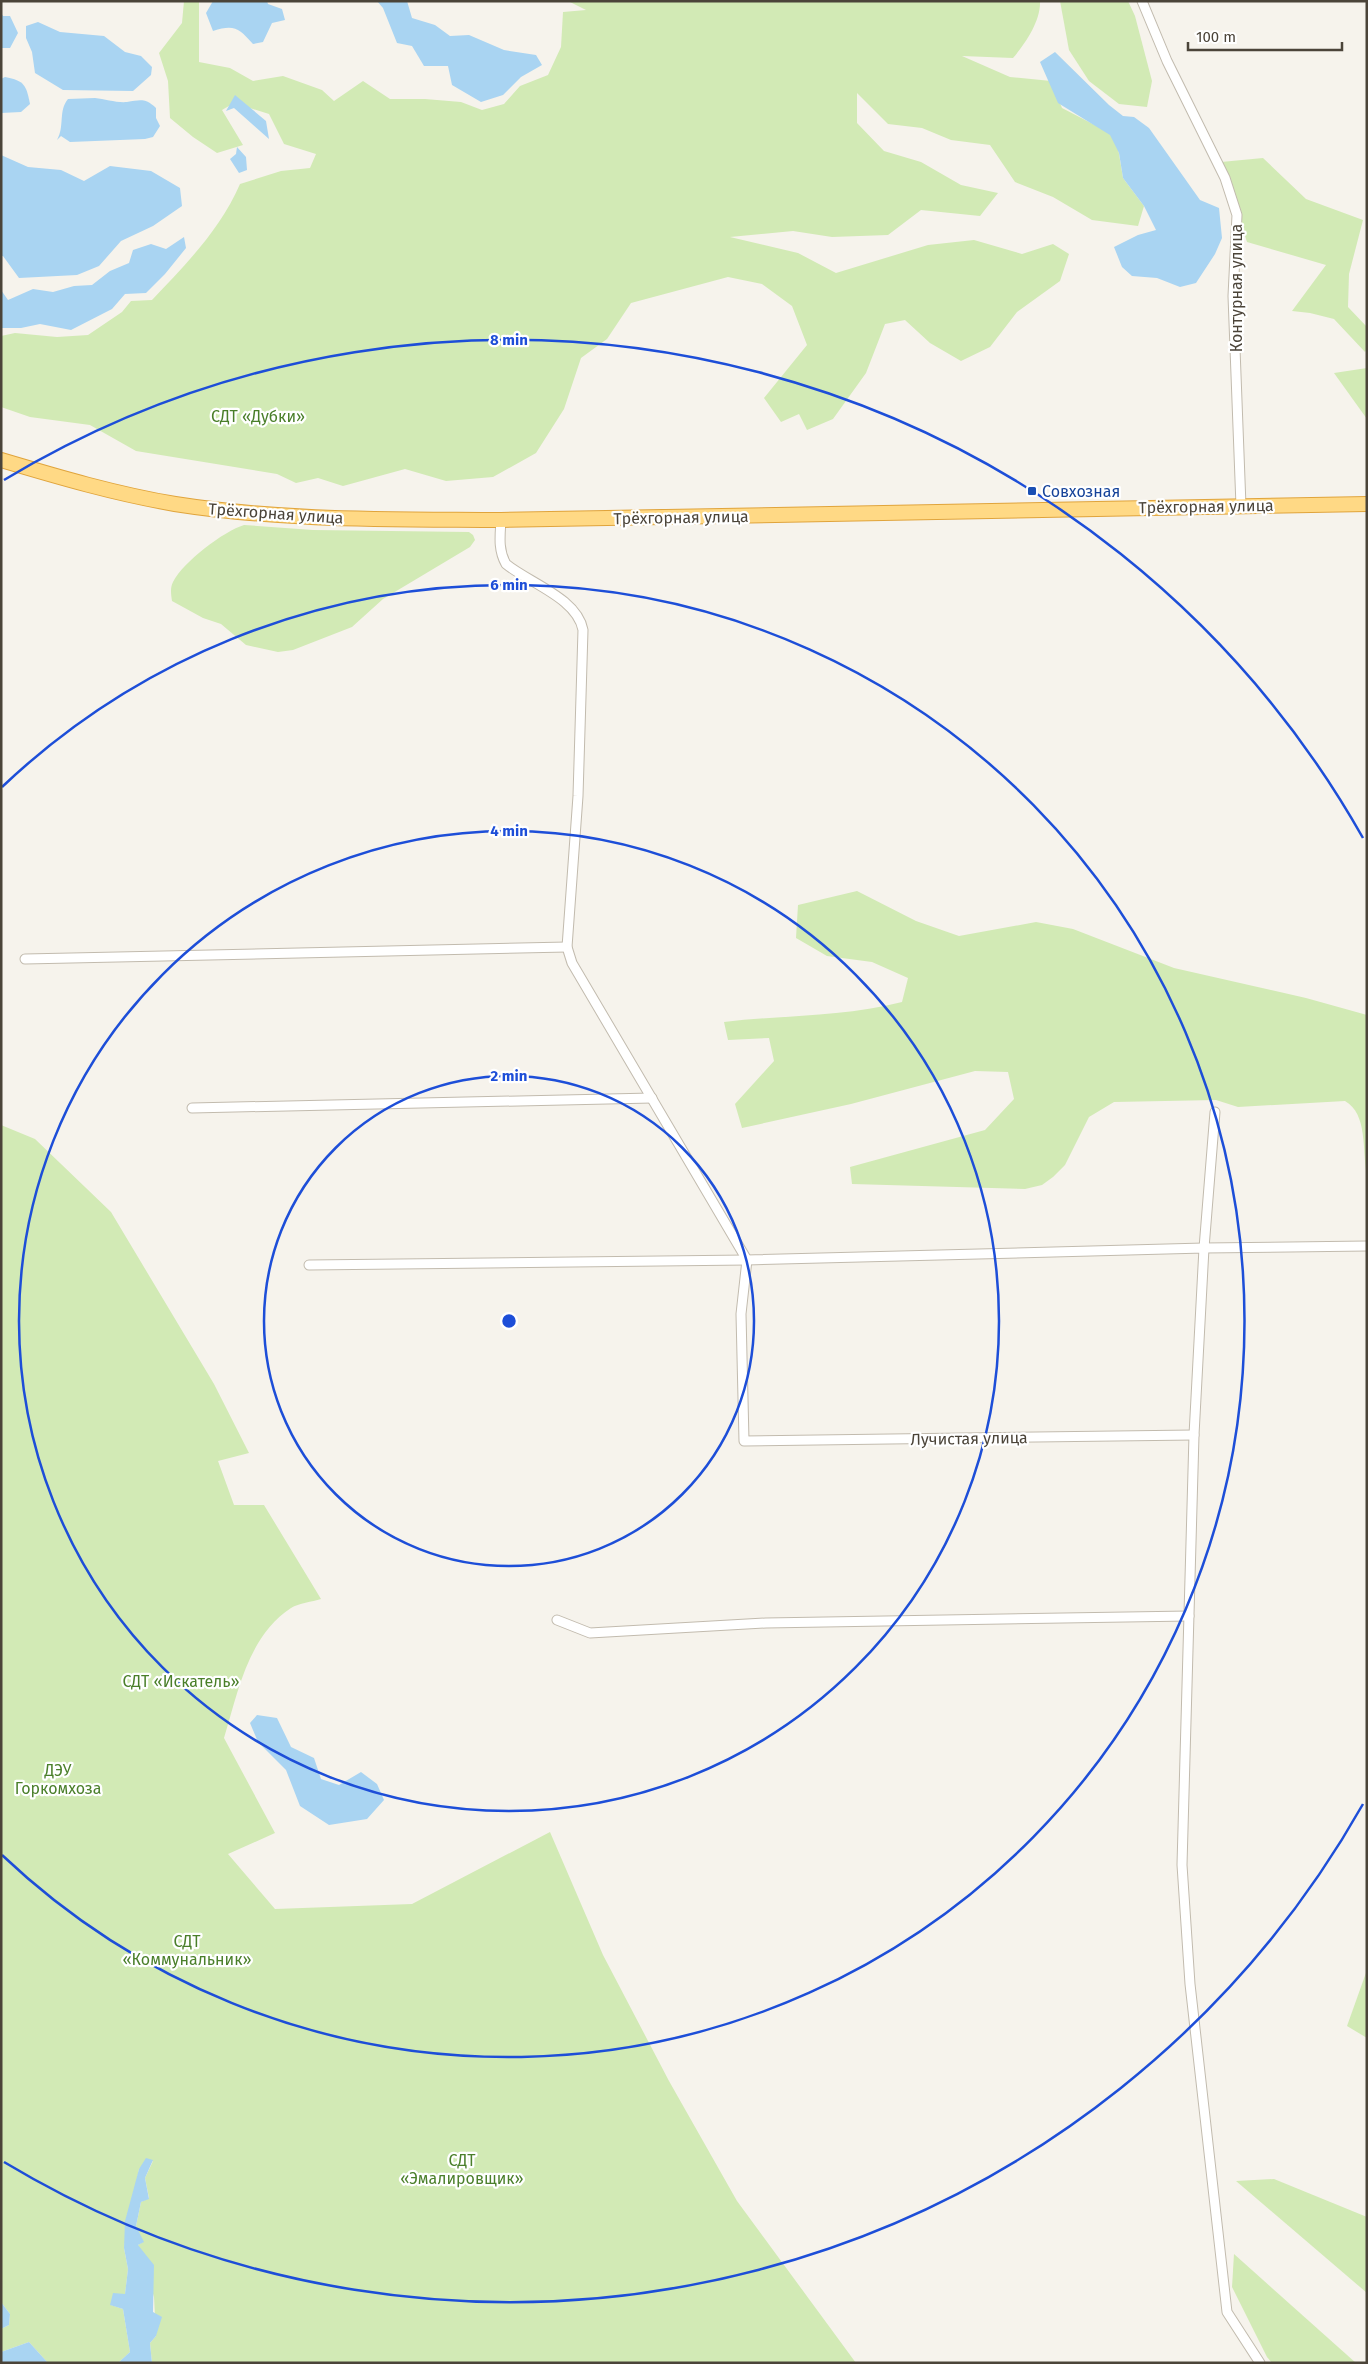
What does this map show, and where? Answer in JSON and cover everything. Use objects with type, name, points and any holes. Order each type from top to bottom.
[{"type":"highway","name":"Трёхгорная улица","points":[[1,460],[54,476],[174,504],[244,513],[363,519],[501,520],[1367,504]]},
{"type":"street","name":"Контурная улица","points":[[1142,1],[1167,61],[1225,178],[1236,215],[1233,296],[1241,506]]},
{"type":"street","points":[[501,520],[501,555],[506,564],[569,606],[581,621],[583,630],[578,796],[567,948],[572,963],[747,1260]]},
{"type":"street","points":[[25,959],[567,948]]},
{"type":"street","points":[[192,1108],[652,1098]]},
{"type":"street","points":[[1215,1112],[1204,1248],[1194,1435],[1182,1865],[1190,1984],[1228,2312],[1260,2363]]},
{"type":"street","points":[[309,1265],[747,1260],[1204,1248],[1367,1246]]},
{"type":"street","name":"Лучистая улица","points":[[747,1260],[741,1314],[744,1441],[1194,1435]]},
{"type":"street","points":[[557,1620],[590,1633],[766,1623],[1189,1616]]},
{"type":"green space","name":"СДТ «Дубки»","points":[[184,1],[199,1],[199,62],[230,68],[253,81],[283,76],[322,90],[334,101],[363,81],[390,99],[461,102],[482,110],[504,104],[520,86],[548,75],[561,47],[563,12],[586,10],[568,1],[1040,1],[1040,9],[1035,24],[1013,58],[962,56],[1010,77],[1051,81],[1062,108],[1116,136],[1123,178],[1144,206],[1138,226],[1092,220],[1053,197],[1015,182],[990,145],[951,140],[922,128],[888,124],[857,93],[857,123],[884,151],[921,162],[961,185],[998,193],[980,216],[921,210],[888,235],[832,237],[793,231],[730,237],[798,253],[836,273],[928,245],[974,240],[1022,254],[1053,244],[1069,254],[1060,281],[1017,312],[990,347],[961,361],[930,343],[905,320],[885,324],[866,373],[833,419],[807,430],[799,414],[781,422],[764,398],[807,345],[792,306],[762,284],[728,277],[631,303],[607,339],[581,358],[564,409],[536,453],[493,477],[446,481],[405,469],[343,486],[318,478],[296,483],[277,474],[136,451],[90,425],[30,417],[1,407],[1,336],[15,333],[57,337],[88,335],[122,312],[131,301],[152,300],[201,246],[223,216],[240,184],[281,171],[310,168],[316,154],[284,144],[269,114],[234,103],[222,110],[243,145],[217,153],[193,137],[170,118],[168,81],[159,53],[182,23]]},
{"type":"green space","points":[[1060,1],[1128,1],[1135,16],[1152,81],[1147,107],[1119,104],[1089,81],[1069,50]]},
{"type":"green space","points":[[1263,158],[1306,199],[1363,220],[1349,274],[1348,307],[1367,327],[1367,349],[1365,352],[1334,319],[1292,311],[1326,265],[1247,242],[1221,162]]},
{"type":"green space","points":[[1367,368],[1367,419],[1334,373]]},
{"type":"green space","points":[[244,525],[313,530],[469,532],[475,540],[470,547],[383,599],[352,627],[293,650],[278,652],[246,645],[221,624],[203,618],[172,601],[172,584],[178,574],[215,540]]},
{"type":"green space","points":[[857,891],[916,921],[959,936],[1036,922],[1073,929],[1174,968],[1306,998],[1367,1015],[1367,1176],[1361,1124],[1352,1107],[1345,1101],[1238,1107],[1216,1100],[1114,1102],[1089,1117],[1065,1165],[1053,1177],[1042,1185],[1025,1189],[852,1184],[850,1167],[985,1130],[1014,1099],[1008,1072],[975,1071],[851,1104],[742,1128],[735,1104],[774,1061],[769,1038],[728,1040],[724,1022],[836,1013],[902,1002],[908,978],[872,962],[827,956],[796,938],[798,905]]},
{"type":"green space","points":[[1,1125],[35,1139],[111,1212],[214,1384],[249,1453],[218,1461],[234,1505],[264,1505],[321,1599],[294,1606],[276,1620],[264,1634],[255,1649],[240,1684],[224,1738],[275,1833],[228,1854],[275,1909],[412,1904],[550,1832],[603,1955],[669,2081],[737,2201],[856,2363],[152,2363],[150,2343],[156,2336],[154,2297],[138,2245],[143,2242],[136,2226],[141,2202],[149,2198],[145,2178],[153,2161],[139,2169],[124,2248],[128,2269],[125,2295],[111,2305],[123,2309],[130,2352],[118,2363],[48,2363],[29,2342],[1,2352],[1,2329],[9,2325],[10,2314],[1,2302]]},
{"type":"green space","points":[[1367,1970],[1367,2038],[1347,2026]]},
{"type":"green space","points":[[1274,2179],[1367,2217],[1367,2293],[1236,2181]]},
{"type":"green space","points":[[1234,2254],[1356,2363],[1272,2363],[1267,2357],[1232,2287]]},
{"type":"water","points":[[213,1],[267,1],[268,4],[282,9],[285,20],[272,23],[263,42],[253,44],[244,34],[236,29],[226,28],[213,31],[206,13]]},
{"type":"water","points":[[377,1],[407,1],[412,18],[435,25],[450,36],[469,35],[504,50],[536,55],[542,65],[521,77],[503,95],[481,102],[452,85],[448,66],[424,66],[412,46],[397,43],[383,8]]},
{"type":"water","points":[[1,13],[3,16],[10,16],[18,33],[10,48],[1,48]]},
{"type":"water","points":[[38,22],[60,32],[104,36],[125,52],[141,56],[152,67],[151,75],[133,91],[63,90],[35,73],[32,52],[26,38],[26,26]]},
{"type":"water","points":[[1055,52],[1109,105],[1123,116],[1134,117],[1149,128],[1200,200],[1219,208],[1222,238],[1215,254],[1196,283],[1180,287],[1157,278],[1132,276],[1122,267],[1114,247],[1138,235],[1156,230],[1144,206],[1123,178],[1119,153],[1110,135],[1058,103],[1040,62]]},
{"type":"water","points":[[5,77],[21,82],[26,88],[30,104],[21,112],[1,113],[1,79]]},
{"type":"water","points":[[235,95],[266,121],[269,139],[234,108],[226,111]]},
{"type":"water","points":[[95,98],[119,102],[146,101],[156,108],[156,118],[160,126],[153,137],[145,139],[70,142],[61,136],[57,140],[61,129],[63,108],[68,99]]},
{"type":"water","points":[[237,147],[246,157],[247,170],[239,173],[230,159],[236,154]]},
{"type":"water","points":[[1,155],[28,167],[61,170],[84,181],[110,166],[151,171],[180,188],[182,206],[153,226],[121,241],[99,266],[77,275],[19,278],[3,256],[1,256]]},
{"type":"water","points":[[184,237],[186,248],[165,274],[146,293],[125,294],[112,309],[71,330],[40,324],[21,328],[1,328],[1,290],[8,300],[33,289],[53,292],[74,286],[92,285],[110,271],[129,263],[133,250],[151,244],[166,249]]},
{"type":"water","points":[[257,1715],[277,1718],[291,1747],[314,1758],[321,1779],[339,1785],[361,1772],[377,1784],[384,1800],[367,1819],[329,1825],[300,1806],[286,1770],[258,1742],[250,1723]]},
{"type":"water","points":[[146,2158],[153,2160],[145,2178],[149,2199],[141,2202],[136,2226],[144,2242],[138,2245],[154,2265],[153,2312],[162,2317],[156,2336],[150,2343],[152,2363],[118,2363],[130,2352],[123,2309],[110,2305],[113,2293],[125,2294],[128,2269],[124,2248],[125,2221],[139,2169]]},
{"type":"water","points":[[1,2302],[10,2314],[9,2325],[1,2329]]},
{"type":"water","points":[[29,2342],[48,2363],[1,2363],[1,2352]]},
{"type":"place","name":"Совхозная","points":[[1032,491]]},
{"type":"park label","name":"СДТ «Искатель»","points":[[181,1681]]},
{"type":"park label","name":"ДЭУ Горкомхоза","points":[[58,1779]]},
{"type":"park label","name":"СДТ «Коммунальник»","points":[[187,1950]]},
{"type":"park label","name":"СДТ «Эмалировщик»","points":[[462,2169]]}]
